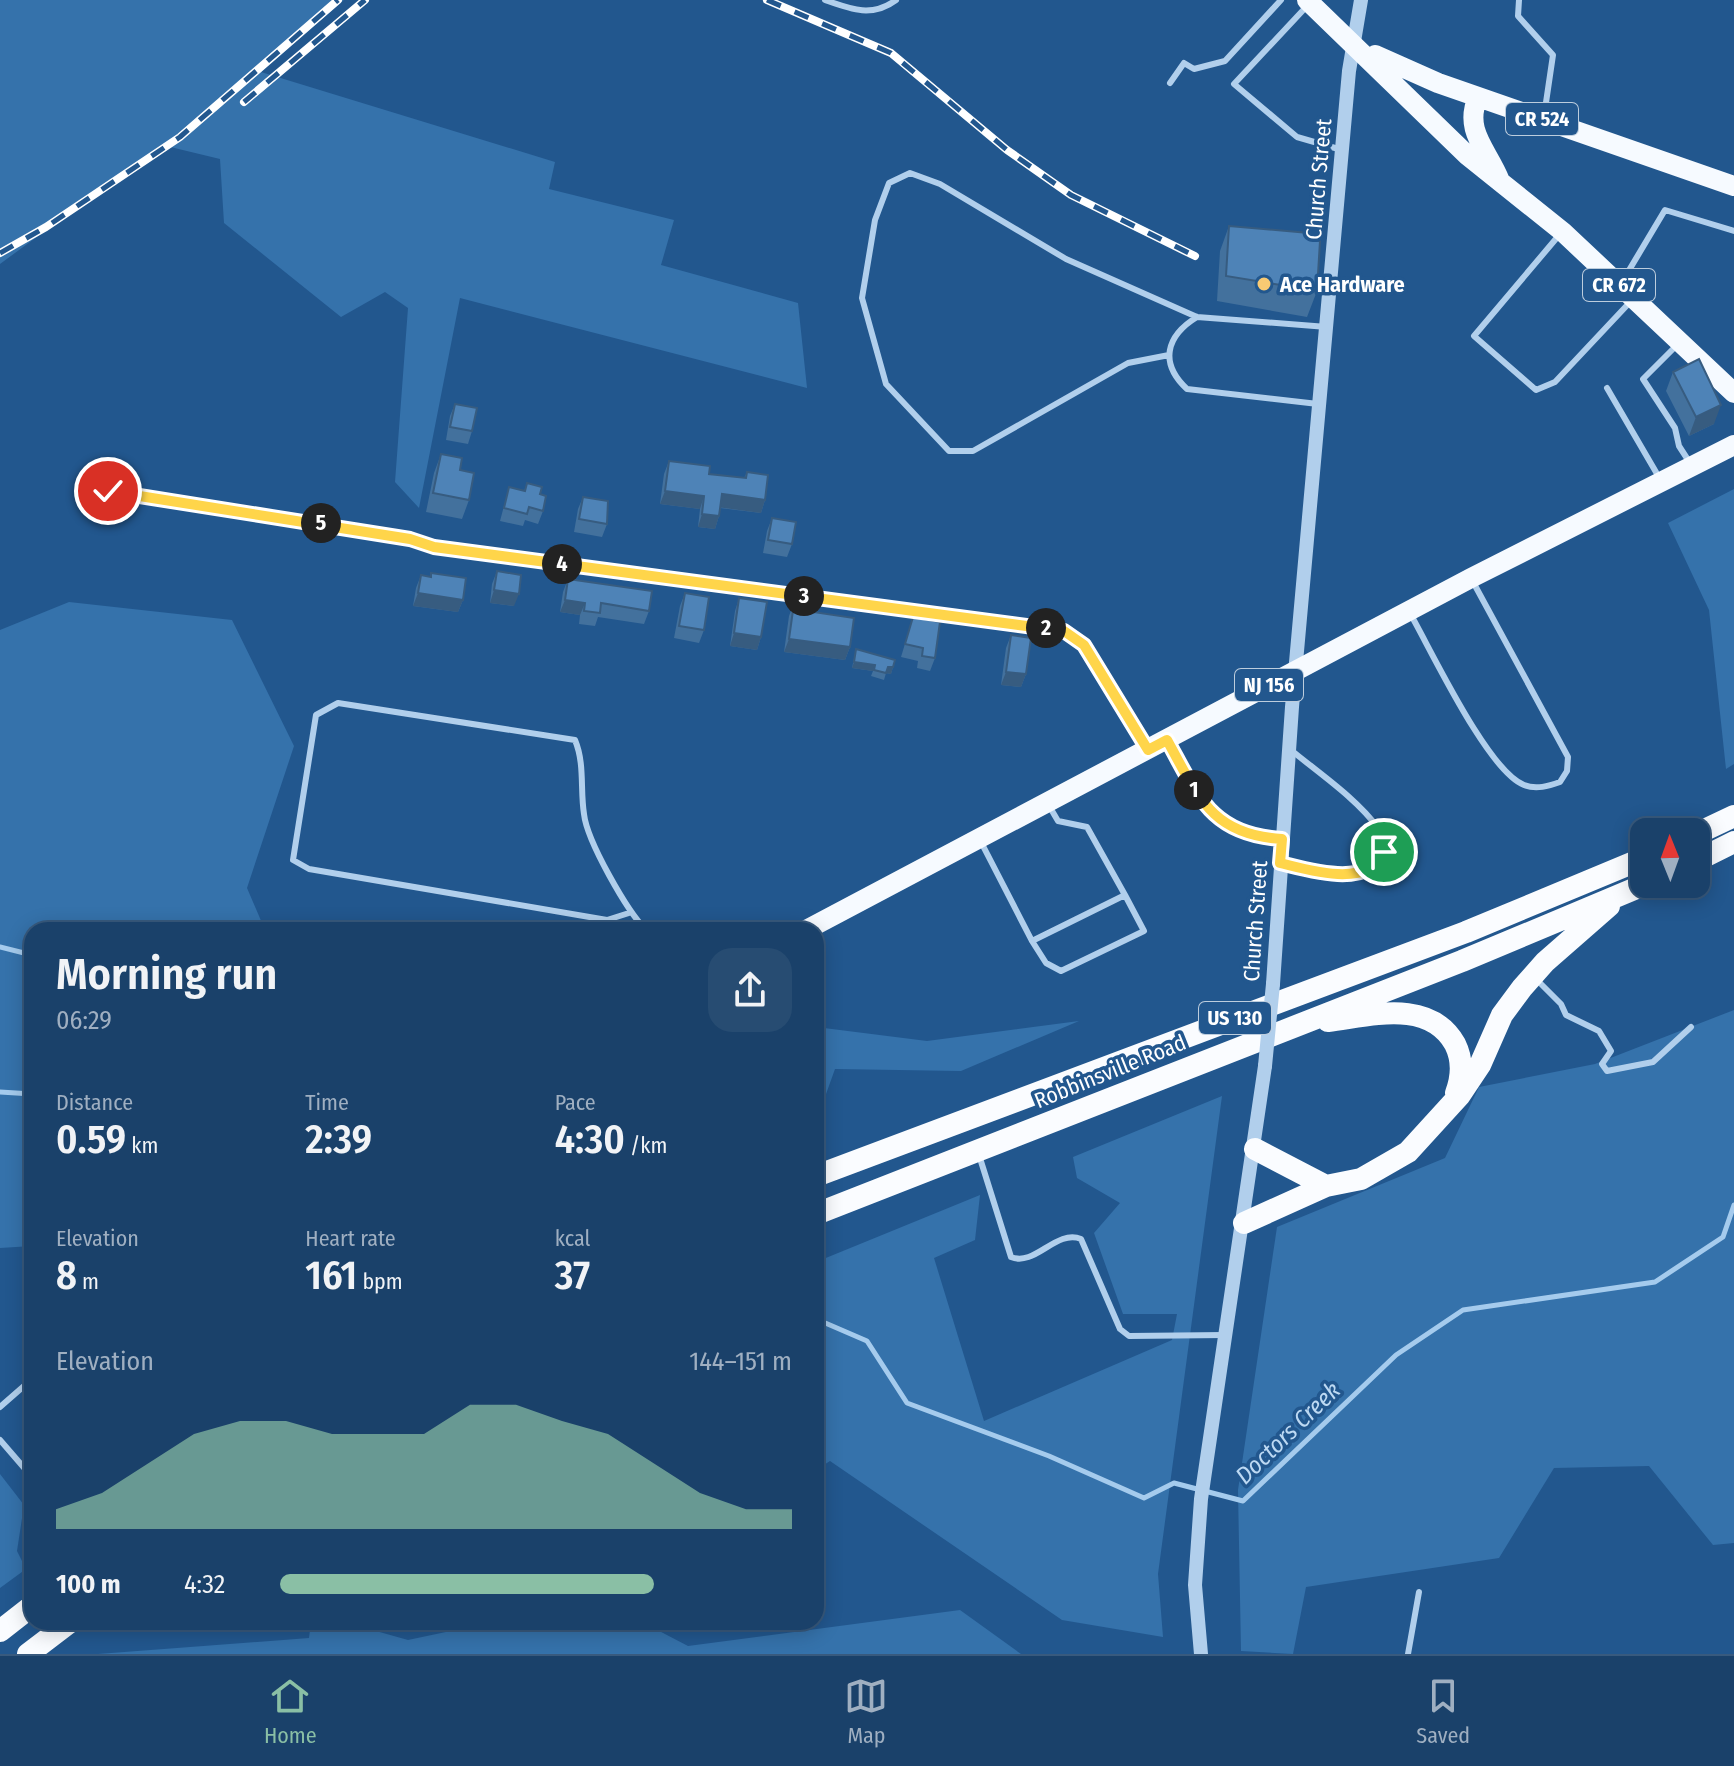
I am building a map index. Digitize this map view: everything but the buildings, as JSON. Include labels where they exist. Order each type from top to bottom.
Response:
[{"type":"highway","points":[[1710,827],[1734,816]]},
{"type":"highway","points":[[1710,854],[1734,842]]},
{"type":"highway","name":"Robbinsville Road","points":[[824,1173],[1466,932],[1630,864]]},
{"type":"highway","name":"Robbinsville Road","points":[[824,1211],[1630,891]]},
{"type":"highway","points":[[1244,1223],[1326,1186],[1361,1179],[1386,1168],[1418,1143],[1480,1065],[1502,1015],[1533,976],[1622,895]]},
{"type":"highway","points":[[1290,1027],[1406,1013],[1437,1025],[1456,1047],[1461,1061],[1457,1090],[1443,1115]]},
{"type":"highway","points":[[1255,1149],[1326,1186]]},
{"type":"highway","points":[[0,1631],[24,1612]]},
{"type":"highway","points":[[28,1654],[60,1630]]},
{"type":"main road","name":"CR 524","points":[[1309,2],[1354,44],[1407,70],[1734,186]]},
{"type":"main road","name":"CR 672","points":[[1354,44],[1468,156],[1563,232],[1734,393]]},
{"type":"main road","points":[[1478,97],[1471,124],[1475,137],[1489,153],[1500,181]]},
{"type":"main road","name":"NJ 156","points":[[821,922],[1471,578],[1734,445]]},
{"type":"street","name":"Church Street","points":[[1201,1654],[1195,1585],[1197,1543],[1207,1452],[1244,1223],[1265,1066],[1289,748],[1342,150],[1361,0]]},
{"type":"street","points":[[434,547],[1064,631],[1084,645],[1148,750]]},
{"type":"lane","points":[[825,0],[860,12],[874,11],[896,0]]},
{"type":"lane","points":[[1170,83],[1184,63],[1194,69],[1225,61],[1281,0]]},
{"type":"lane","points":[[1519,0],[1518,16],[1553,55],[1543,120]]},
{"type":"lane","points":[[1309,2],[1234,84],[1297,137],[1342,150]]},
{"type":"lane","points":[[1169,355],[1150,356],[1128,363],[973,451],[949,451],[886,384],[862,298],[875,220],[889,183],[910,173],[940,184],[1066,259],[1197,317],[1328,327]]},
{"type":"lane","points":[[1563,232],[1474,336],[1536,390],[1555,382],[1626,292],[1665,210],[1734,231]]},
{"type":"lane","points":[[1197,317],[1179,328],[1169,355],[1174,377],[1187,389],[1321,404]]},
{"type":"lane","points":[[1680,342],[1643,379],[1675,428],[1679,446],[1692,466]]},
{"type":"lane","points":[[1607,388],[1661,482]]},
{"type":"lane","points":[[108,491],[237,509],[410,539],[434,547]]},
{"type":"lane","points":[[1409,612],[1478,734],[1506,774],[1530,787],[1560,782],[1567,771],[1568,757],[1563,744],[1471,578]]},
{"type":"lane","points":[[629,913],[607,920],[309,869],[293,860],[316,715],[338,703],[575,740],[581,754],[584,817],[629,913],[638,922]]},
{"type":"lane","points":[[1167,740],[1202,803],[1229,828],[1247,836],[1282,839]]},
{"type":"lane","points":[[1280,863],[1353,873],[1380,862],[1384,852],[1379,829],[1289,748]]},
{"type":"lane","points":[[980,839],[1046,963],[1061,971],[1144,931],[1087,827],[1058,821],[1048,804]]},
{"type":"lane","points":[[1032,941],[1125,895]]},
{"type":"lane","points":[[1533,976],[1561,1004],[1566,1015],[1599,1031],[1611,1051],[1602,1064],[1607,1071],[1626,1070],[1653,1062],[1691,1027]]},
{"type":"lane","points":[[978,1152],[1011,1257],[1022,1259],[1066,1237],[1077,1236],[1120,1329],[1129,1336],[1225,1335]]},
{"type":"lane","points":[[0,1407],[24,1386]]},
{"type":"lane","points":[[0,1440],[24,1468]]},
{"type":"lane","points":[[1408,1654],[1419,1592]]},
{"type":"shaded area","points":[[0,0],[344,0],[261,72],[555,162],[549,189],[674,220],[661,265],[798,303],[807,388],[460,298],[419,508],[395,482],[408,308],[385,292],[341,317],[224,223],[220,159],[162,145],[0,264]]},
{"type":"shaded area","points":[[1734,489],[1734,764],[1726,769],[1709,610],[1668,523]]},
{"type":"shaded area","points":[[69,602],[232,620],[294,746],[247,888],[262,922],[24,922],[24,1246],[0,1248],[0,630]]},
{"type":"shaded area","points":[[1734,1010],[1734,1543],[1713,1545],[1649,1466],[1554,1468],[1499,1558],[1306,1587],[1293,1654],[1241,1651],[1238,1490],[1277,1227],[1445,1158],[1479,1087],[1595,1064]]},
{"type":"shaded area","points":[[1079,1021],[961,1071],[835,1069],[824,1100],[824,1028],[927,1041]]},
{"type":"shaded area","points":[[1222,1096],[1158,1574],[1163,1637],[1062,1620],[830,1461],[824,1465],[824,1259],[980,1195],[975,1240],[934,1258],[984,1421],[1172,1340],[1177,1314],[1123,1314],[1094,1233],[1120,1203],[1077,1178],[1073,1157]]},
{"type":"shaded area","points":[[0,1474],[24,1505],[17,1551],[24,1570],[0,1588]]},
{"type":"shaded area","points":[[960,1610],[1021,1654],[98,1654],[309,1638],[310,1630],[372,1630],[408,1640],[455,1630],[657,1630],[688,1646]]},
{"type":"waterway","points":[[0,947],[24,953]]},
{"type":"waterway","name":"Doctors Creek","points":[[0,1092],[24,1094]]},
{"type":"waterway","name":"Doctors Creek","points":[[824,1322],[867,1341],[907,1403],[1049,1456],[1144,1498],[1174,1483],[1243,1501],[1396,1355],[1463,1310],[1655,1282],[1723,1237],[1734,1205]]},
{"type":"railway","points":[[0,253],[46,227],[180,137],[338,0]]},
{"type":"railway","points":[[244,102],[365,0]]},
{"type":"railway","points":[[767,0],[891,53],[1007,150],[1071,195],[1195,256]]},
{"type":"place","name":"Ace Hardware","points":[[1264,284]]},
{"type":"route","points":[[108,491],[237,509],[410,539],[434,547],[1064,631],[1084,645],[1148,750],[1167,740],[1202,803],[1229,828],[1247,836],[1282,839],[1280,863],[1310,870],[1353,873],[1369,870],[1380,862],[1384,852]]}]
